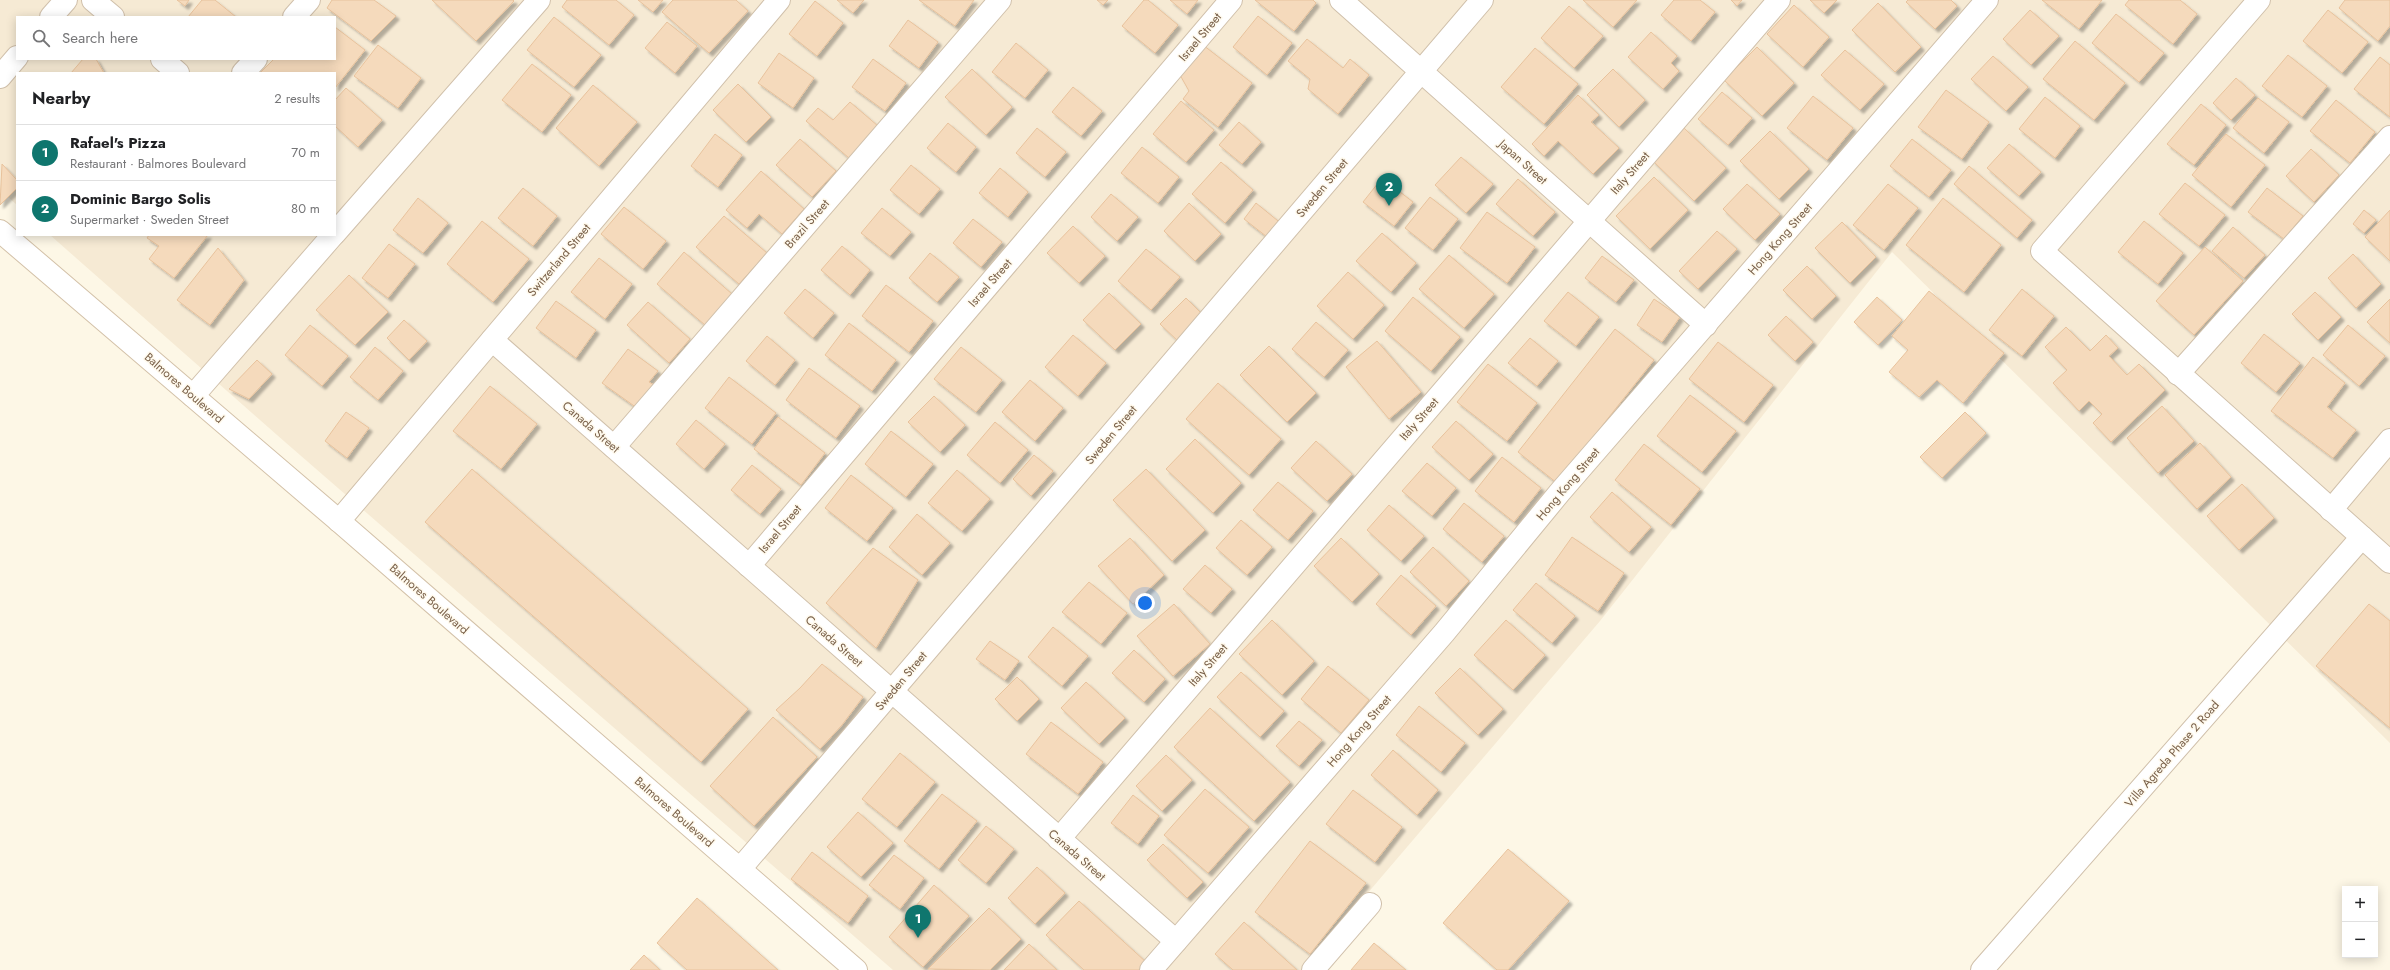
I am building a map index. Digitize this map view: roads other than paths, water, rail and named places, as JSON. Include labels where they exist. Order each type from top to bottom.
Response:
[{"type":"street","points":[[52,16],[66,0]]},
{"type":"street","points":[[93,0],[112,16]]},
{"type":"street","points":[[295,16],[309,0]]},
{"type":"street","points":[[338,224],[539,0]]},
{"type":"street","name":"Switzerland Street","points":[[339,520],[780,0]]},
{"type":"street","name":"Brazil Street","points":[[614,447],[1000,0]]},
{"type":"street","name":"Israel Street","points":[[749,566],[1231,0]]},
{"type":"street","name":"Japan Street","points":[[1341,0],[1706,325]]},
{"type":"street","name":"Sweden Street","points":[[740,869],[1482,0]]},
{"type":"street","name":"Italy Street","points":[[1059,839],[1779,0]]},
{"type":"street","name":"Hong Kong Street","points":[[1151,970],[1444,633],[1560,492],[1987,0]]},
{"type":"street","points":[[2259,0],[2042,251],[2390,562]]},
{"type":"street","points":[[0,77],[16,58]]},
{"type":"street","points":[[163,60],[177,72]]},
{"type":"street","points":[[244,72],[255,60]]},
{"type":"street","points":[[2178,374],[2390,137]]},
{"type":"street","name":"Balmores Boulevard","points":[[0,231],[339,520],[856,970]]},
{"type":"street","points":[[192,396],[328,236]]},
{"type":"street","name":"Canada Street","points":[[492,340],[1176,941]]},
{"type":"street","points":[[2331,510],[2390,440]]},
{"type":"street","name":"Villa Agreda Phase 2 Road","points":[[1982,970],[2362,537]]},
{"type":"street","points":[[1313,970],[1370,904]]},
{"type":"place","name":"Dominic Bargo Solis","points":[[1389,206]]},
{"type":"place","name":"Rafael's Pizza","points":[[918,938]]}]
